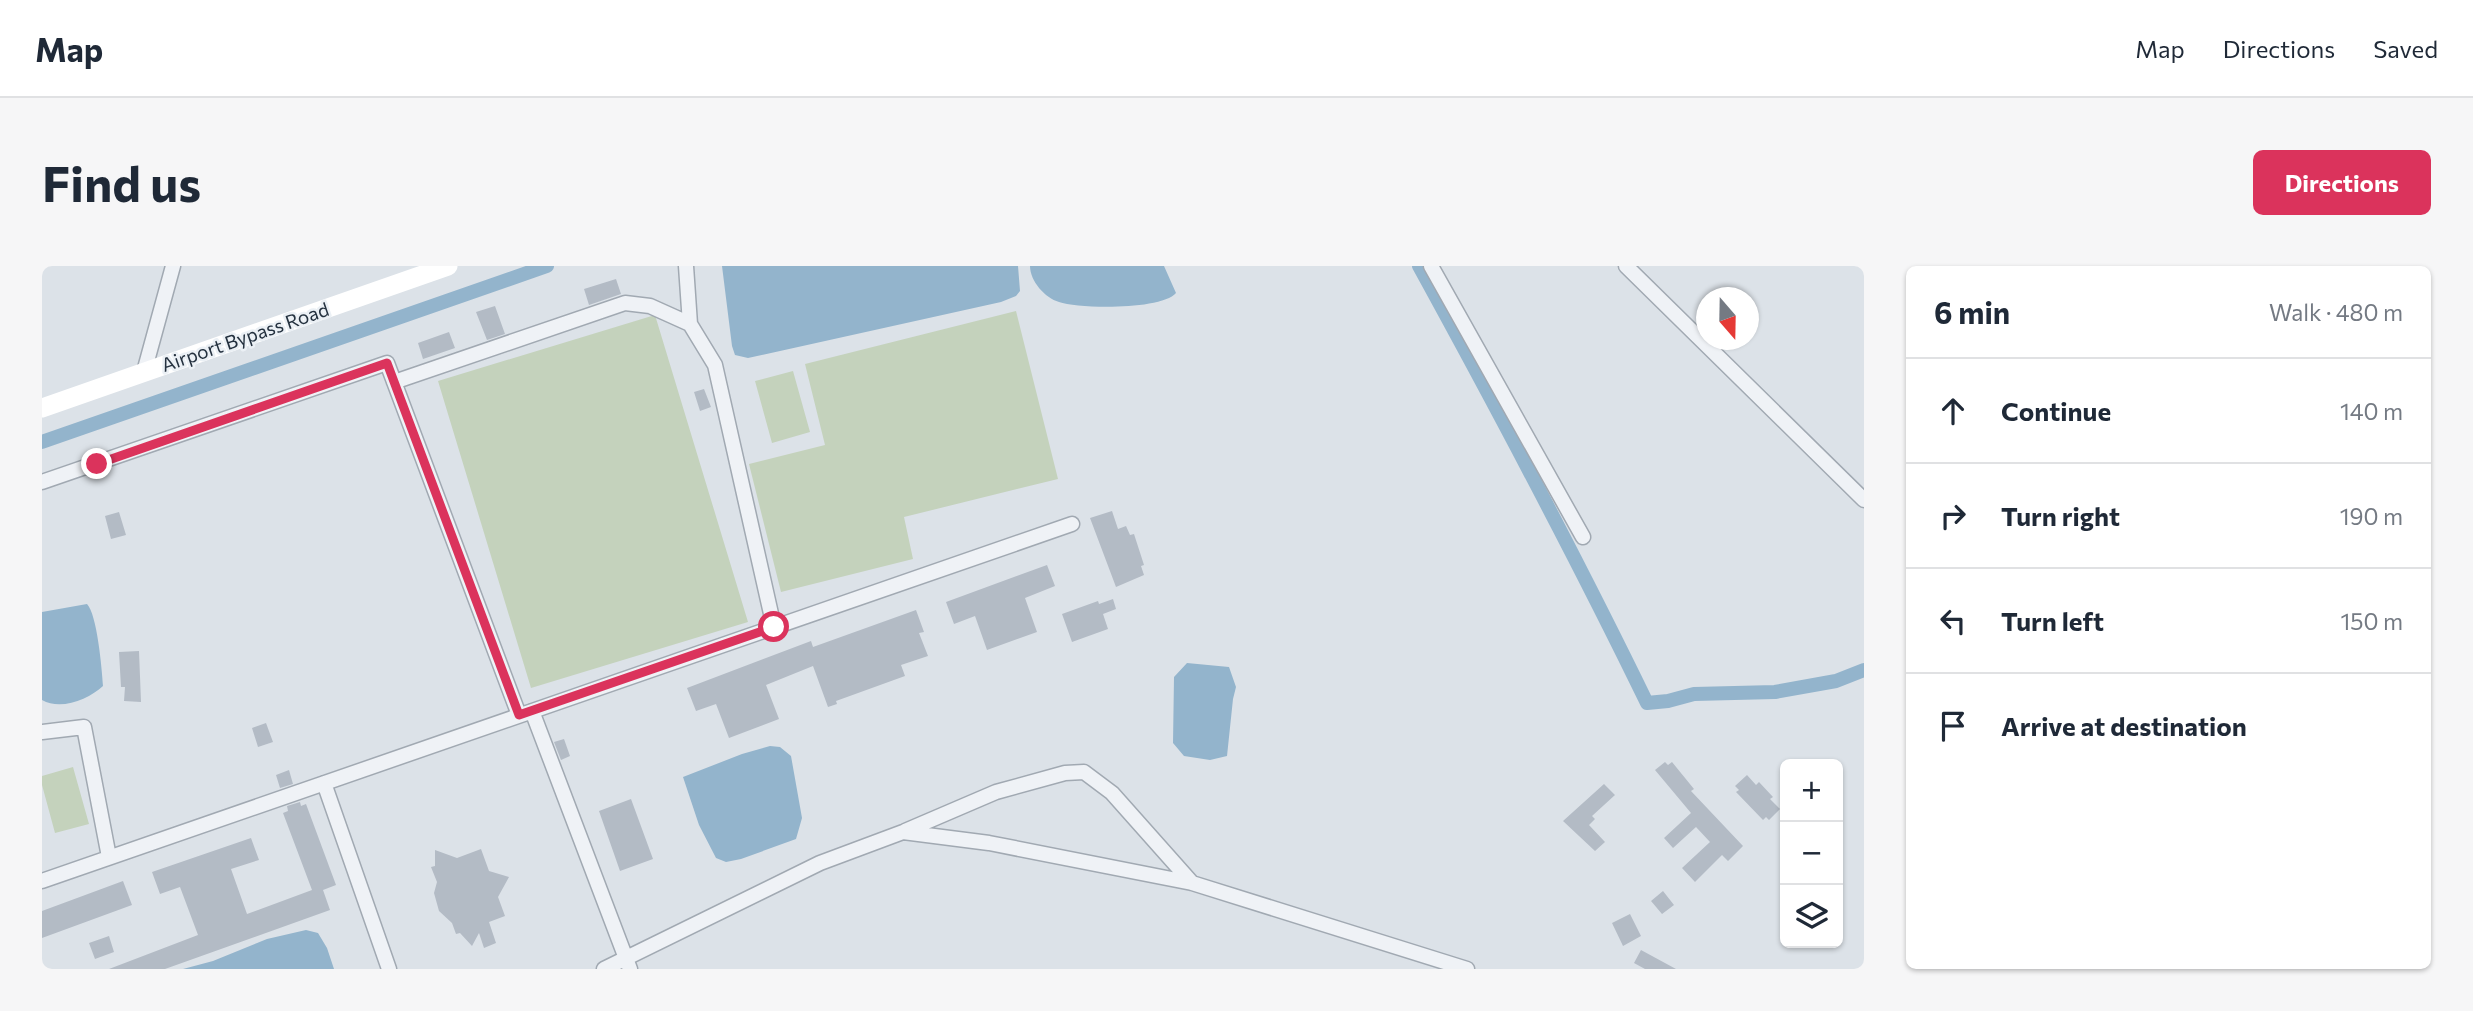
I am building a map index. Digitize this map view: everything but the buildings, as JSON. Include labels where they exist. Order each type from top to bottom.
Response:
[{"type":"street","points":[[144,372],[173,266]]},
{"type":"street","name":"Airport Bypass Road","points":[[42,408],[448,266]]},
{"type":"street","points":[[686,266],[690,324],[715,365],[774,627]]},
{"type":"street","points":[[1431,266],[1583,537]]},
{"type":"street","points":[[1626,266],[1864,500]]},
{"type":"street","points":[[394,382],[625,303],[650,306],[690,324]]},
{"type":"street","points":[[42,482],[387,363],[525,713],[628,964]]},
{"type":"street","points":[[42,881],[1072,524]]},
{"type":"street","points":[[42,732],[84,727],[109,857]]},
{"type":"street","points":[[604,969],[628,964],[820,863],[903,832],[996,792],[1065,772],[1084,772],[1112,793],[1192,883]]},
{"type":"street","points":[[324,783],[389,969]]},
{"type":"street","points":[[903,832],[989,843],[1192,883],[1467,969]]},
{"type":"green space","points":[[1016,311],[1058,479],[904,517],[913,559],[781,592],[749,464],[825,445],[805,364]]},
{"type":"green space","points":[[655,315],[748,622],[531,688],[438,381]]},
{"type":"green space","points":[[793,371],[810,432],[772,443],[755,381]]},
{"type":"green space","points":[[73,767],[89,824],[55,833],[42,776]]},
{"type":"water","points":[[722,266],[1018,266],[1020,291],[1016,296],[1001,302],[748,358],[735,355],[732,346]]},
{"type":"water","points":[[1030,266],[1164,266],[1176,293],[1155,303],[1120,307],[1069,304],[1054,300],[1044,293],[1035,283]]},
{"type":"water","points":[[87,604],[96,630],[103,686],[90,695],[66,704],[42,700],[42,612]]},
{"type":"water","points":[[1187,663],[1229,667],[1236,687],[1227,756],[1210,760],[1184,756],[1173,743],[1174,677]]},
{"type":"water","points":[[770,746],[780,747],[791,756],[802,818],[796,839],[741,859],[726,862],[716,858],[699,825],[683,777]]},
{"type":"water","points":[[306,930],[318,933],[327,948],[334,969],[183,969],[213,961],[267,939]]},
{"type":"waterway","points":[[42,442],[547,266]]},
{"type":"waterway","points":[[1419,266],[1536,483],[1647,703],[1694,694],[1775,692],[1836,681],[1864,670]]},
{"type":"route","points":[[97,464],[387,363],[519,715],[774,627]]}]
